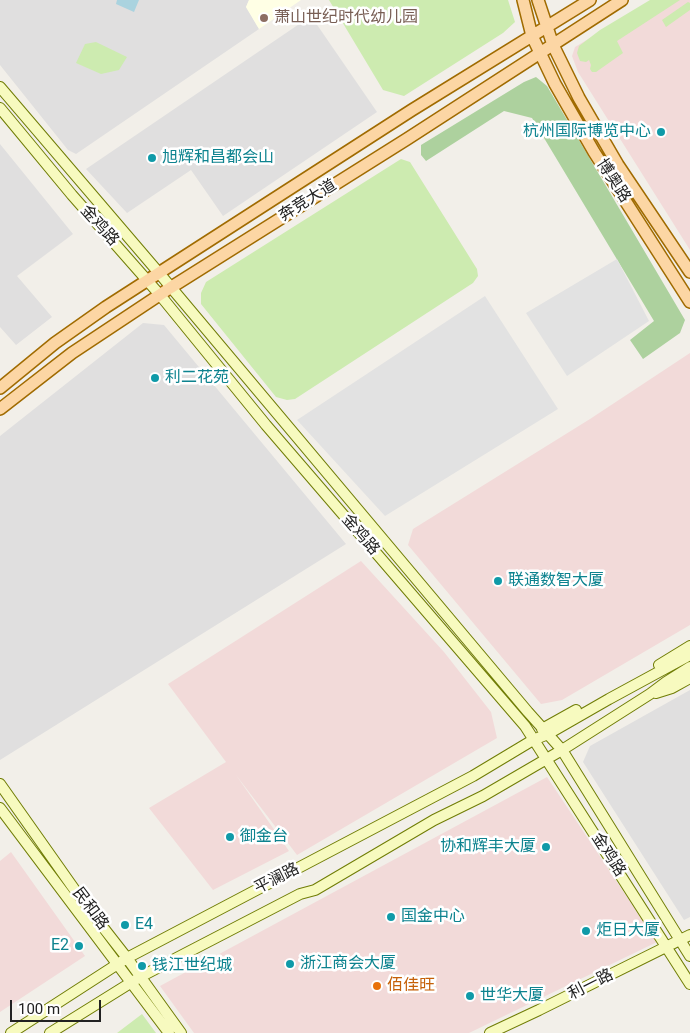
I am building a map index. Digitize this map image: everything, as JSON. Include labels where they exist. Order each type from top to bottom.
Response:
[{"type":"main road","name":"博奥路","points":[[523,0],[532,36],[555,84],[594,152],[690,302]]},
{"type":"main road","name":"博奥路","points":[[538,0],[553,45],[579,98],[614,156],[690,272]]},
{"type":"main road","name":"奔竞大道","points":[[0,388],[55,343],[147,280],[412,110],[590,0]]},
{"type":"main road","name":"奔竞大道","points":[[0,410],[72,353],[170,288],[541,54],[622,0]]},
{"type":"main road","name":"金鸡路","points":[[0,87],[562,750],[690,956]]},
{"type":"main road","name":"金鸡路","points":[[0,108],[72,195],[160,295],[266,426],[525,726],[690,984]]},
{"type":"main road","points":[[545,732],[690,646]]},
{"type":"main road","points":[[545,732],[690,655]]},
{"type":"main road","points":[[650,694],[690,667]]},
{"type":"main road","points":[[650,694],[672,688],[690,678]]},
{"type":"main road","name":"平澜路","points":[[50,1033],[136,980],[300,894],[315,890],[434,820],[483,796],[562,750],[650,694]]},
{"type":"main road","name":"平澜路","points":[[11,1033],[127,958],[473,776],[545,732]]},
{"type":"main road","name":"民和路","points":[[0,784],[84,903],[127,958],[136,980],[169,1033]]},
{"type":"main road","name":"民和路","points":[[0,808],[117,964],[136,980],[181,1033]]},
{"type":"main road","name":"利一路","points":[[490,1033],[690,935]]},
{"type":"shaded area","points":[[0,0],[249,0],[246,7],[259,29],[76,154],[68,150],[0,65]]},
{"type":"shaded area","name":"萧山世纪时代幼儿园","points":[[249,0],[301,0],[259,29],[246,7]]},
{"type":"shaded area","points":[[653,0],[690,0],[690,250],[578,72],[572,56],[575,47]]},
{"type":"shaded area","name":"旭辉和昌都会山","points":[[311,16],[377,112],[223,216],[191,170],[127,213],[86,169]]},
{"type":"shaded area","points":[[0,144],[73,234],[17,276],[52,317],[16,345],[0,327]]},
{"type":"shaded area","points":[[617,259],[649,321],[567,376],[526,313]]},
{"type":"shaded area","points":[[485,296],[558,409],[385,516],[297,420]]},
{"type":"shaded area","name":"利二花苑","points":[[143,323],[164,325],[346,544],[0,760],[0,436]]},
{"type":"shaded area","points":[[690,353],[690,625],[562,700],[541,704],[408,545],[413,529],[590,419]]},
{"type":"shaded area","points":[[361,561],[444,652],[491,712],[497,738],[297,855],[236,775],[289,851],[213,890],[149,808],[226,762],[168,684]]},
{"type":"shaded area","points":[[690,690],[690,917],[684,920],[583,762],[590,746]]},
{"type":"shaded area","points":[[547,777],[657,942],[469,1033],[194,1033],[160,986]]},
{"type":"shaded area","points":[[11,852],[85,956],[0,1012],[0,861]]},
{"type":"green space","points":[[329,0],[508,0],[515,22],[503,33],[404,96],[383,90]]},
{"type":"green space","points":[[650,0],[680,0],[617,41],[623,53],[596,72],[592,72],[590,69],[589,60],[586,62],[580,61],[577,53],[579,46],[600,30]]},
{"type":"green space","points":[[688,2],[690,3],[690,10],[666,27],[662,20]]},
{"type":"green space","points":[[96,42],[127,57],[119,70],[101,74],[76,63],[85,44]]},
{"type":"green space","points":[[536,77],[547,86],[685,320],[680,333],[643,359],[630,340],[654,321],[532,118],[504,111],[426,161],[421,155],[421,145],[524,82]]},
{"type":"green space","points":[[401,159],[410,162],[477,269],[478,276],[473,283],[295,399],[287,400],[276,397],[201,304],[201,293],[206,282]]},
{"type":"green space","points":[[142,1014],[156,1033],[117,1033]]},
{"type":"water","points":[[117,0],[139,0],[134,12],[116,4]]},
{"type":"place","name":"萧山世纪时代幼儿园","points":[[264,18]]},
{"type":"place","name":"杭州国际博览中心","points":[[661,132]]},
{"type":"place","name":"旭辉和昌都会山","points":[[152,158]]},
{"type":"place","name":"利二花苑","points":[[155,378]]},
{"type":"place","name":"联通数智大厦","points":[[498,581]]},
{"type":"place","name":"御金台","points":[[230,837]]},
{"type":"place","name":"协和辉丰大厦","points":[[546,847]]},
{"type":"place","name":"国金中心","points":[[391,917]]},
{"type":"place","name":"E4","points":[[125,925]]},
{"type":"place","name":"炬日大厦","points":[[586,931]]},
{"type":"place","name":"E2","points":[[79,946]]},
{"type":"place","name":"浙江商会大厦","points":[[290,964]]},
{"type":"place","name":"钱江世纪城","points":[[142,966]]},
{"type":"place","name":"佰佳旺","points":[[377,986]]},
{"type":"place","name":"世华大厦","points":[[470,996]]}]
